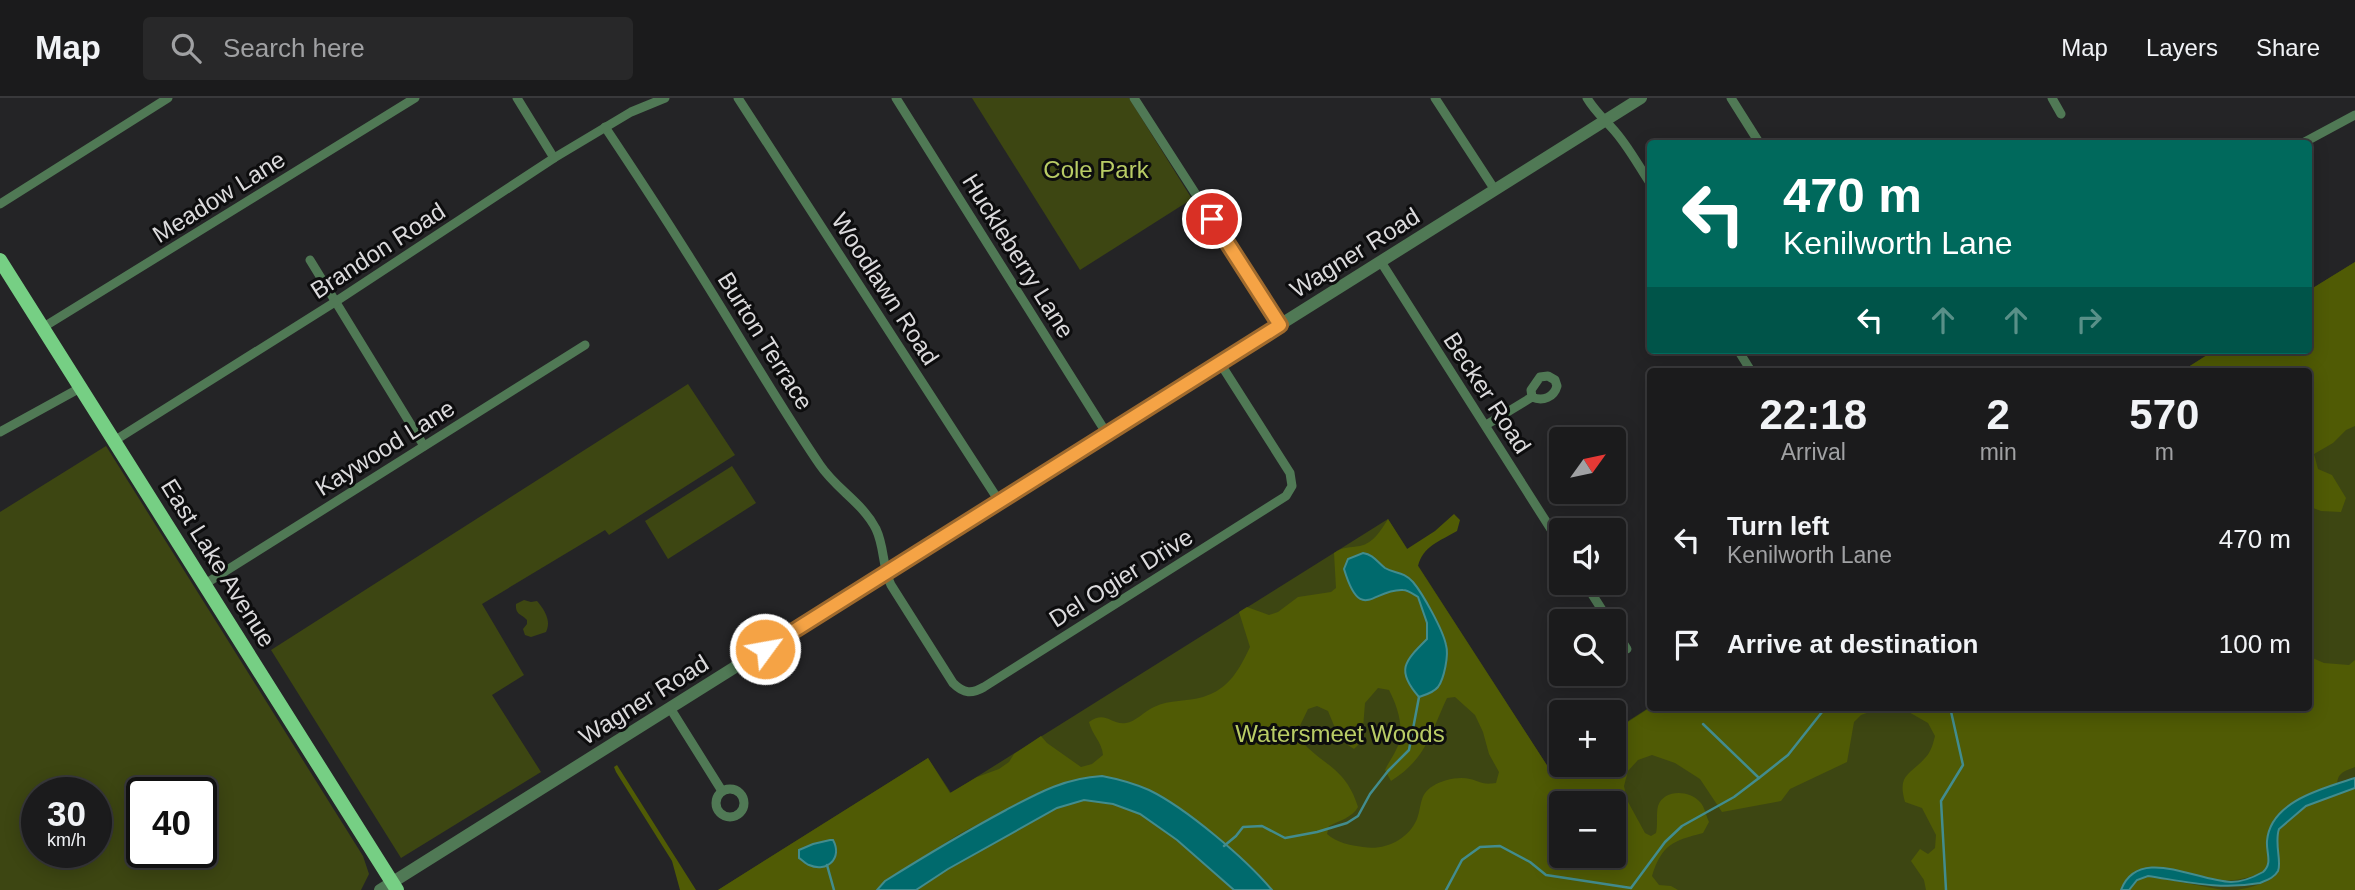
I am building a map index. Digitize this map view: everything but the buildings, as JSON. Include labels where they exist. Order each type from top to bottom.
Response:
[{"type":"main road","name":"East Lake Avenue","points":[[0,260],[205,584],[390,887]]},
{"type":"street","points":[[0,204],[168,98]]},
{"type":"street","name":"Meadow Lane","points":[[42,328],[415,98]]},
{"type":"street","points":[[517,98],[554,158]]},
{"type":"street","name":"Brandon Road","points":[[114,441],[335,302],[554,158],[631,112],[665,98]]},
{"type":"street","name":"Woodlawn Road","points":[[738,98],[999,501]]},
{"type":"street","name":"Huckleberry Lane","points":[[897,98],[1107,434]]},
{"type":"street","points":[[1134,98],[1280,325]]},
{"type":"street","points":[[1435,98],[1494,190]]},
{"type":"street","points":[[1587,98],[1628,148],[1647,178]]},
{"type":"street","name":"Wagner Road","points":[[390,887],[1641,98]]},
{"type":"street","points":[[1731,98],[1757,140]]},
{"type":"street","points":[[2052,98],[2061,114]]},
{"type":"street","points":[[2308,140],[2355,115]]},
{"type":"street","name":"Burton Terrace","points":[[605,127],[821,467],[860,504],[876,529],[885,554],[885,573]]},
{"type":"street","points":[[310,260],[424,446]]},
{"type":"street","name":"Becker Road","points":[[1381,262],[1549,526]]},
{"type":"street","name":"Kaywood Lane","points":[[205,584],[585,345]]},
{"type":"street","name":"Del Ogier Drive","points":[[885,573],[959,689],[977,692],[1281,501],[1292,485],[1290,473],[1220,362]]},
{"type":"street","points":[[1,428],[80,388]]},
{"type":"street","points":[[1486,425],[1532,397]]},
{"type":"street","points":[[670,708],[722,791]]},
{"type":"green space","name":"Cole Park","points":[[972,98],[1129,98],[1192,199],[1080,270]]},
{"type":"green space","name":"Watersmeet Woods","points":[[2355,262],[2355,890],[718,890],[928,758],[951,793],[1388,519],[1549,768],[1549,777],[1626,777],[1626,722],[1647,709],[2312,711],[2312,368],[2187,368],[2209,354],[2312,354],[2312,289]]},
{"type":"green space","points":[[2355,262],[2355,426],[2314,454],[2318,469],[2332,475],[2346,498],[2341,512],[2312,508],[2312,368],[2187,368],[2209,354],[2312,354],[2312,289]]},
{"type":"green space","points":[[688,384],[735,455],[609,535],[605,530],[482,604],[524,675],[492,695],[541,772],[401,858],[271,650]]},
{"type":"green space","points":[[106,446],[363,856],[369,874],[361,890],[0,890],[0,512]]},
{"type":"green space","points":[[732,466],[756,503],[668,559],[645,521]]},
{"type":"green space","name":"Watersmeet Woods","points":[[1454,514],[1460,520],[1457,531],[1428,549],[1418,566],[1549,768],[1549,777],[1626,777],[1626,723],[1647,710],[1872,711],[1861,715],[1854,722],[1847,762],[1790,789],[1781,801],[1722,812],[1700,779],[1675,763],[1652,755],[1638,760],[1628,771],[1625,791],[1549,791],[1549,868],[1626,868],[1626,795],[1645,833],[1651,836],[1656,833],[1661,800],[1677,793],[1695,798],[1703,806],[1709,822],[1703,833],[1676,842],[1665,850],[1652,876],[1659,885],[1678,890],[1272,890],[1224,844],[1181,811],[1151,792],[1128,782],[1025,800],[961,833],[885,881],[877,890],[718,890],[928,758],[950,793],[977,777],[999,769],[1009,762],[1014,754],[1041,736],[1081,767],[1092,764],[1103,755],[1089,722],[1100,717],[1121,723],[1129,722],[1160,704],[1203,697],[1220,689],[1237,671],[1250,647],[1239,612],[1247,607],[1269,615],[1278,612],[1298,597],[1331,592],[1336,588],[1334,553],[1369,542],[1377,536],[1388,519],[1407,549],[1435,531]],"holes":[[[1378,688],[1389,690],[1401,728],[1399,743],[1385,770],[1391,781],[1420,754],[1447,698],[1455,697],[1475,715],[1489,754],[1499,772],[1496,783],[1461,778],[1446,780],[1433,786],[1423,797],[1417,819],[1408,833],[1387,845],[1371,848],[1335,840],[1327,834],[1329,826],[1356,810],[1358,807],[1353,793],[1338,773],[1296,734],[1308,709],[1317,706],[1328,711],[1340,740],[1354,749],[1362,741],[1365,703]]]},
{"type":"green space","points":[[524,600],[537,601],[542,608],[548,619],[546,632],[531,637],[525,635],[523,629],[527,620],[516,608],[516,604]]},
{"type":"green space","points":[[2312,658],[2324,663],[2349,665],[2355,660],[2355,767],[2340,774],[2337,784],[2282,811],[2269,864],[2263,872],[2235,880],[2198,877],[2157,867],[2122,886],[2121,890],[1926,890],[1924,880],[1911,861],[1920,849],[1928,854],[1935,848],[1936,835],[1922,808],[1905,802],[1903,786],[1906,776],[1920,764],[1933,745],[1935,736],[1928,723],[1907,711],[2312,711]]},
{"type":"green space","points":[[617,765],[696,890],[680,890],[672,861],[616,772],[614,767]]},
{"type":"green space","points":[[2355,788],[2355,890],[2237,890],[2265,882],[2277,873],[2277,835],[2285,821],[2293,814],[2312,803]]},
{"type":"green space","points":[[1084,800],[1106,803],[1141,815],[1178,840],[1234,890],[916,890],[1057,808]]},
{"type":"green space","points":[[2148,876],[2223,890],[2129,890],[2137,880]]},
{"type":"water","points":[[1363,553],[1385,568],[1409,578],[1437,622],[1447,649],[1446,661],[1440,683],[1429,694],[1419,697],[1405,673],[1408,660],[1427,639],[1427,623],[1418,597],[1403,590],[1369,600],[1356,596],[1344,569],[1348,559]]},
{"type":"water","points":[[1102,776],[1149,790],[1164,798],[1231,849],[1272,890],[1234,890],[1177,840],[1140,814],[1113,804],[1084,800],[1057,808],[916,890],[877,890],[885,881],[915,862],[1029,798],[1064,783]]},
{"type":"water","points":[[2355,778],[2355,788],[2306,806],[2279,829],[2279,867],[2268,880],[2245,885],[2218,885],[2148,876],[2137,880],[2129,890],[2121,890],[2129,877],[2140,870],[2154,867],[2231,882],[2256,876],[2268,865],[2267,841],[2270,827],[2288,806],[2314,792]]},
{"type":"water","points":[[833,840],[836,853],[832,862],[827,865],[808,865],[799,858],[799,850]]},
{"type":"waterway","points":[[1224,846],[1243,827],[1262,826],[1285,838],[1347,823],[1358,816],[1370,794],[1409,750],[1419,697]]},
{"type":"waterway","points":[[1759,778],[1788,755],[1823,711]]},
{"type":"waterway","points":[[1946,890],[1941,801],[1963,765],[1951,711]]},
{"type":"waterway","points":[[1446,890],[1462,860],[1480,847],[1500,846],[1530,862],[1546,875],[1631,888],[1665,842],[1682,826],[1734,797],[1759,778],[1703,724]]},
{"type":"waterway","points":[[827,865],[834,890]]},
{"type":"route","points":[[765,649],[1280,325],[1212,219]]}]
